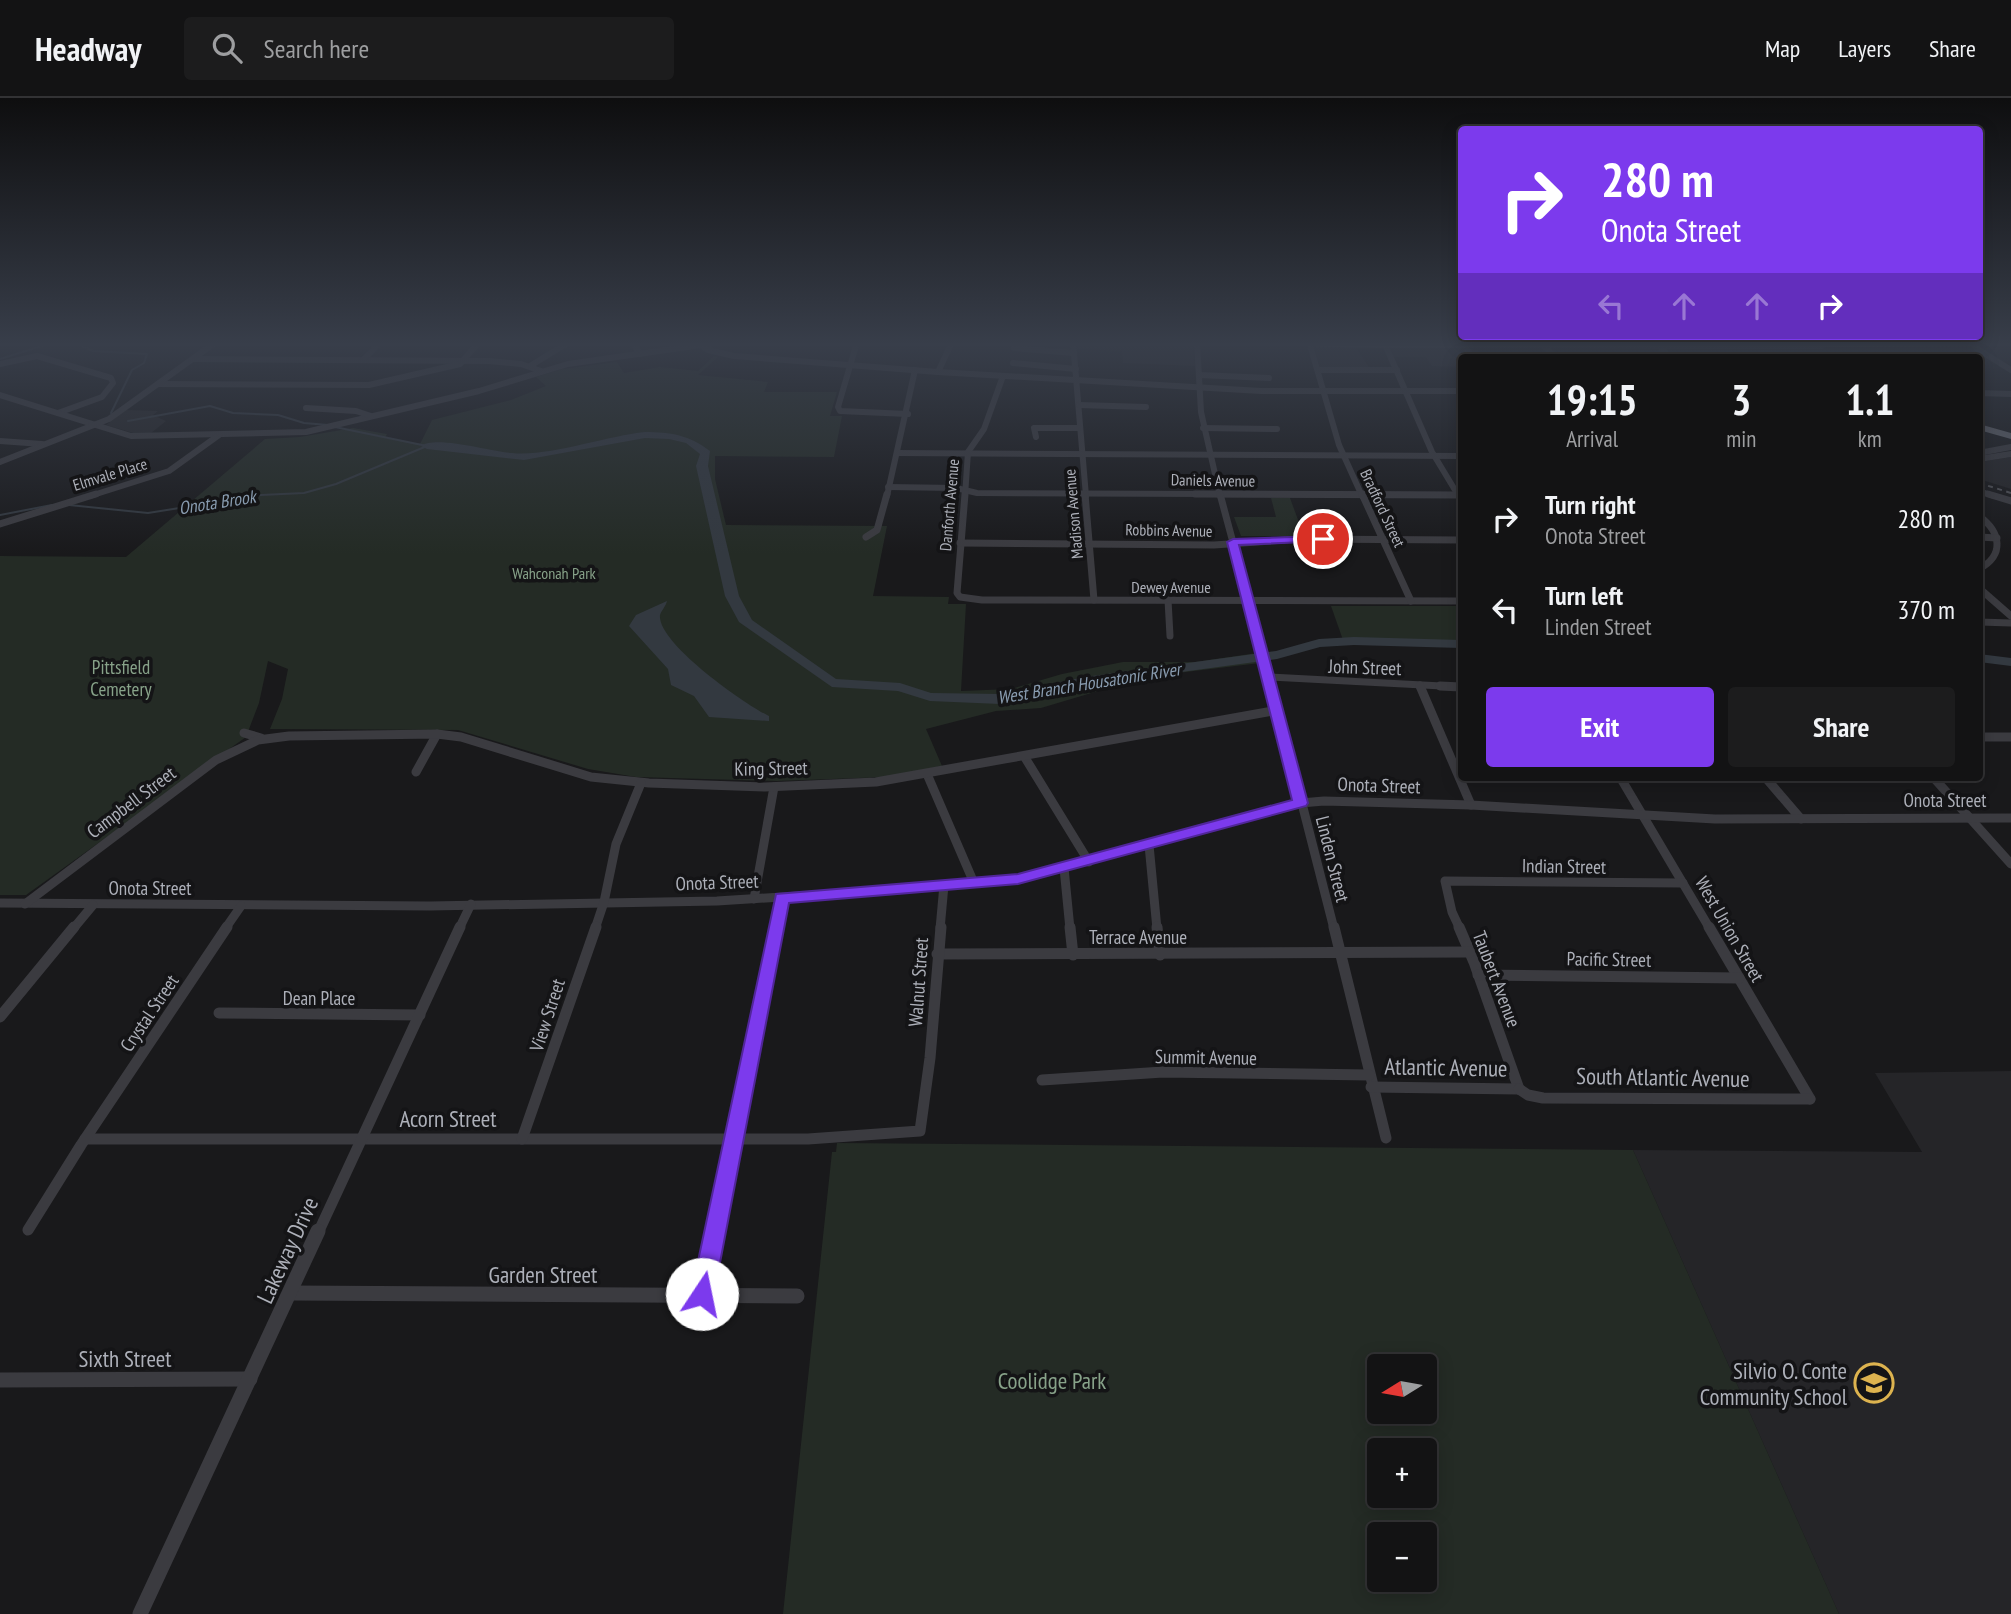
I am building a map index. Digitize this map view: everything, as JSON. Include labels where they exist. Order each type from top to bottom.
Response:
[{"type":"highway","points":[[1983,425],[2011,434]]},
{"type":"street","points":[[58,413],[131,436],[296,434],[385,413]]},
{"type":"street","points":[[0,462],[94,426],[118,413]]},
{"type":"street","points":[[361,413],[371,416]]},
{"type":"street","points":[[843,413],[908,414],[902,445],[897,453],[877,530],[866,537]]},
{"type":"street","name":"Danforth Avenue","points":[[965,599],[957,593],[968,453],[991,413]]},
{"type":"street","name":"Madison Avenue","points":[[1079,413],[1094,600]]},
{"type":"street","name":"Linden Street","points":[[1201,413],[1209,455],[1278,710],[1386,1138]]},
{"type":"street","name":"Bradford Street","points":[[1329,413],[1343,455],[1411,601]]},
{"type":"street","points":[[1416,413],[1435,455],[1458,492]]},
{"type":"street","points":[[1036,437],[1034,428],[1080,428]]},
{"type":"street","points":[[1203,428],[1277,429]]},
{"type":"street","name":"Elmvale Place","points":[[0,524],[169,471],[219,435]]},
{"type":"street","points":[[0,441],[43,444]]},
{"type":"street","points":[[1983,452],[2011,447]]},
{"type":"street","points":[[897,453],[1458,456]]},
{"type":"street","points":[[1983,458],[2011,454]]},
{"type":"street","name":"Daniels Avenue","points":[[888,487],[956,488],[965,492],[1458,495]]},
{"type":"street","points":[[1983,492],[2011,501]]},
{"type":"street","points":[[1983,499],[2011,507]]},
{"type":"street","points":[[1983,518],[2000,546],[1996,557],[1983,566]]},
{"type":"street","points":[[1983,537],[1997,538]]},
{"type":"street","name":"Robbins Avenue","points":[[960,543],[1214,545],[1233,542],[1458,540]]},
{"type":"street","points":[[1983,592],[2011,616]]},
{"type":"street","name":"Dewey Avenue","points":[[965,599],[1458,601]]},
{"type":"street","points":[[1168,600],[1170,636]]},
{"type":"street","points":[[1983,622],[2011,623]]},
{"type":"street","name":"John Street","points":[[1268,677],[1458,687]]},
{"type":"street","points":[[1420,685],[1458,774]]},
{"type":"street","name":"King Street","points":[[265,739],[348,734],[437,734],[461,737],[591,777],[641,782],[774,787],[876,782],[1278,710]]},
{"type":"street","points":[[244,733],[265,739]]},
{"type":"street","points":[[416,772],[437,734]]},
{"type":"street","points":[[1983,737],[2011,737]]},
{"type":"street","name":"Campbell Street","points":[[25,904],[216,760],[244,744],[265,739]]},
{"type":"street","points":[[1024,756],[1089,862]]},
{"type":"street","points":[[926,774],[974,883]]},
{"type":"street","points":[[1461,781],[1471,805]]},
{"type":"street","name":"West Union Street","points":[[1622,781],[1810,1099]]},
{"type":"street","points":[[1768,781],[1801,819]]},
{"type":"street","points":[[1937,781],[2011,864]]},
{"type":"street","name":"View Street","points":[[522,1139],[559,1039],[604,902],[616,844],[641,782]]},
{"type":"street","points":[[754,899],[774,787]]},
{"type":"street","name":"Onota Street","points":[[0,903],[241,906],[782,898],[1018,879],[1301,803],[1324,801],[1471,805],[1715,819],[2011,818]]},
{"type":"street","points":[[1149,845],[1160,955]]},
{"type":"street","points":[[1064,868],[1073,955]]},
{"type":"street","name":"Indian Street","points":[[1444,881],[1683,883]]},
{"type":"street","name":"Taubert Avenue","points":[[1444,881],[1452,912],[1470,952],[1519,1089]]},
{"type":"street","name":"Walnut Street","points":[[811,1139],[920,1131],[944,885]]},
{"type":"street","points":[[702,1294],[782,898]]},
{"type":"street","name":"Lakeway Drive","points":[[140,1614],[471,904]]},
{"type":"street","points":[[0,1017],[93,905]]},
{"type":"street","name":"Crystal Street","points":[[28,1230],[85,1139],[241,906]]},
{"type":"street","name":"Terrace Avenue","points":[[937,954],[1339,955],[1470,952]]},
{"type":"street","name":"Pacific Street","points":[[1478,975],[1739,978]]},
{"type":"street","name":"Dean Place","points":[[219,1013],[420,1015]]},
{"type":"street","name":"Summit Avenue","points":[[1042,1080],[1079,1074],[1135,1073],[1370,1081]]},
{"type":"street","name":"Atlantic Avenue","points":[[1370,1081],[1519,1089]]},
{"type":"street","name":"South Atlantic Avenue","points":[[1519,1089],[1528,1096],[1543,1098],[1810,1099]]},
{"type":"street","name":"Acorn Street","points":[[85,1139],[811,1139]]},
{"type":"street","name":"Garden Street","points":[[290,1293],[797,1296]]},
{"type":"street","name":"Sixth Street","points":[[0,1380],[250,1380]]},
{"type":"shaded area","points":[[122,413],[156,413],[153,415],[166,421],[151,433],[133,433],[106,425]]},
{"type":"shaded area","points":[[2011,457],[2011,489],[1983,480],[1983,461]]},
{"type":"shaded area","points":[[667,601],[660,615],[663,627],[673,641],[724,687],[769,716],[769,721],[709,717],[694,696],[671,685],[668,669],[629,626],[636,615]]},
{"type":"shaded area","name":"Silvio O. Conte Community School","points":[[2011,1071],[2011,1614],[1839,1614],[1633,1150],[1922,1152],[1875,1073]]},
{"type":"green space","name":"Wahconah Park","points":[[461,413],[831,413],[830,416],[842,416],[834,457],[715,456],[715,479],[726,525],[887,526],[873,596],[949,597],[948,604],[966,604],[961,691],[1011,689],[1062,674],[1123,662],[1195,662],[1257,653],[1260,663],[1161,675],[1041,708],[996,711],[926,729],[942,766],[887,777],[777,781],[636,777],[588,769],[458,730],[270,729],[282,699],[288,669],[268,661],[259,703],[246,737],[26,895],[0,895],[0,556],[126,557],[265,439],[300,437],[353,428],[387,434],[385,438],[420,444],[432,420]]},
{"type":"green space","points":[[1271,498],[1290,498],[1304,536],[1241,536],[1234,517],[1276,517]]},
{"type":"green space","points":[[1331,606],[1458,606],[1458,641],[1343,640]]},
{"type":"green space","name":"Coolidge Park","points":[[837,1143],[1633,1150],[1839,1614],[783,1614],[832,1152],[836,1152]]},
{"type":"waterway","name":"West Branch Housatonic River","points":[[128,421],[173,413]]},
{"type":"waterway","name":"West Branch Housatonic River","points":[[232,413],[278,415],[304,423],[328,425]]},
{"type":"waterway","name":"Onota Brook","points":[[69,505],[148,513],[261,495],[304,493],[336,484],[427,446],[335,427]]},
{"type":"waterway","name":"West Branch Housatonic River","points":[[427,446],[518,457],[645,435],[669,435],[690,441],[706,453],[702,466],[732,596],[746,622],[832,683],[900,687],[930,697],[1000,699],[1085,681],[1277,655],[1319,643],[1354,641],[1458,644]]},
{"type":"waterway","name":"Onota Brook","points":[[0,515],[52,505]]},
{"type":"waterway","name":"West Branch Housatonic River","points":[[1983,658],[2011,662]]},
{"type":"railway","points":[[1983,484],[2011,493]]},
{"type":"place","name":"Silvio O. Conte Community School","points":[[1874,1383]]},
{"type":"route","points":[[702,1294],[756,1015],[782,898],[1018,879],[1301,803],[1292,760],[1233,542],[1323,539]]},
{"type":"park label","name":"Pittsfield Cemetery","points":[[121,678]]}]
